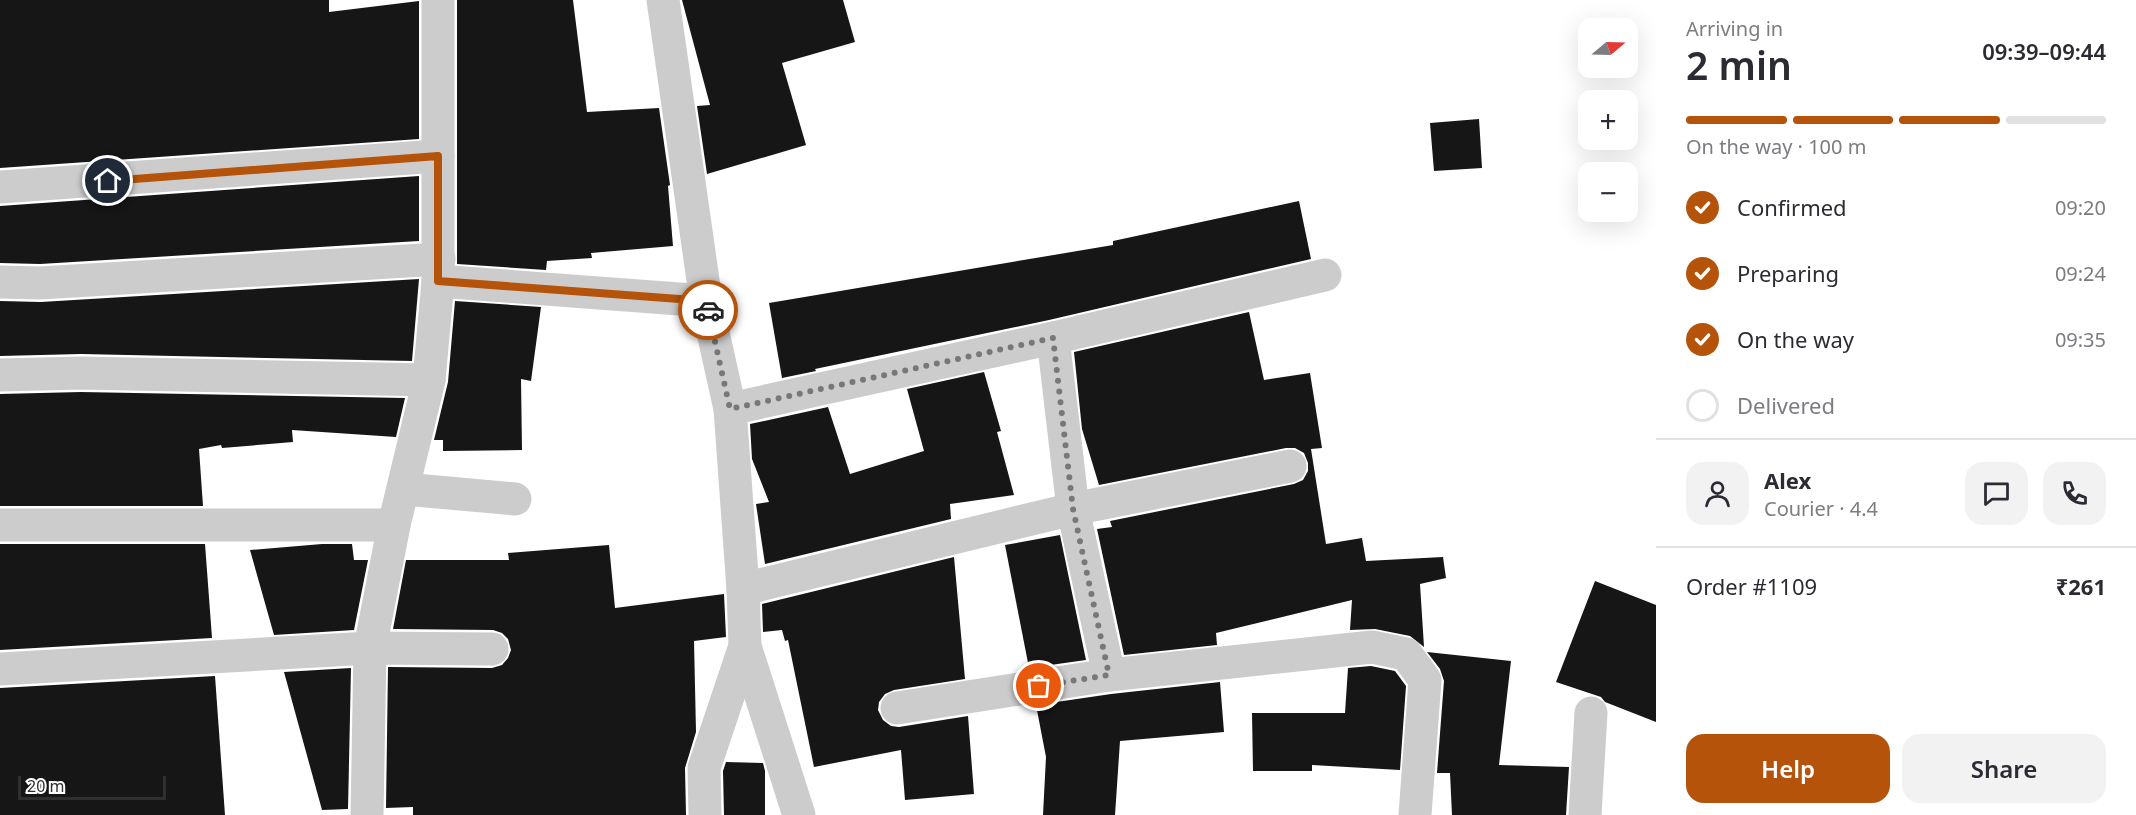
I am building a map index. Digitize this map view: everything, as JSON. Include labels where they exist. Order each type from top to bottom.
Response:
[{"type":"street","points":[[367,815],[370,648],[394,525],[429,380],[439,270],[438,0]]},
{"type":"street","points":[[663,0],[706,301],[730,409],[746,646],[799,815]]},
{"type":"street","points":[[0,187],[438,156]]},
{"type":"street","points":[[0,282],[40,283],[439,270],[706,301]]},
{"type":"street","points":[[730,409],[1325,275]]},
{"type":"street","points":[[1053,338],[1073,509],[1109,675]]},
{"type":"street","points":[[0,375],[81,373],[429,380]]},
{"type":"street","points":[[743,589],[1073,509],[1290,466]]},
{"type":"street","points":[[404,489],[515,499]]},
{"type":"street","points":[[0,525],[394,525]]},
{"type":"street","points":[[705,815],[704,768],[746,646]]},
{"type":"street","points":[[897,708],[1109,675],[1372,647],[1406,654],[1425,680],[1415,815]]},
{"type":"street","points":[[0,669],[370,648],[492,649]]},
{"type":"street","points":[[1585,815],[1592,713]]},
{"type":"building","points":[[0,0],[329,0],[329,12],[419,1],[419,139],[0,168]]},
{"type":"building","points":[[457,0],[573,0],[587,112],[659,108],[670,185],[668,186],[673,246],[591,253],[592,258],[547,261],[546,270],[457,264]]},
{"type":"building","points":[[682,0],[843,0],[855,42],[782,63],[806,145],[707,174],[697,106],[710,105]]},
{"type":"building","points":[[1479,119],[1482,168],[1434,171],[1430,123]]},
{"type":"building","points":[[419,176],[419,241],[40,264],[0,263],[0,206]]},
{"type":"building","points":[[1299,201],[1311,259],[1049,320],[782,378],[769,303],[1113,245],[1113,241]]},
{"type":"building","points":[[419,279],[412,361],[81,354],[0,356],[0,301],[41,302]]},
{"type":"building","points":[[455,301],[541,307],[531,381],[521,379],[522,450],[443,451],[443,440],[434,440],[448,382]]},
{"type":"building","points":[[1249,312],[1264,380],[1310,373],[1322,448],[1311,449],[1326,544],[1362,538],[1366,561],[1443,557],[1446,578],[1420,584],[1424,647],[1410,636],[1375,629],[1350,630],[1352,600],[1216,633],[1217,645],[1124,655],[1097,529],[1112,527],[1110,521],[1294,484],[1303,480],[1308,471],[1308,463],[1304,453],[1295,448],[1286,448],[1099,485],[1082,429],[1074,352]]},
{"type":"building","points":[[984,372],[1001,431],[997,432],[1014,495],[950,504],[951,519],[765,564],[756,504],[769,502],[752,459],[750,424],[828,407],[850,474],[924,451],[907,389]]},
{"type":"building","points":[[81,392],[405,398],[396,437],[292,430],[293,442],[222,448],[221,445],[199,449],[203,506],[0,506],[0,394]]},
{"type":"building","points":[[1060,535],[1086,660],[1029,668],[1005,545]]},
{"type":"building","points":[[0,544],[205,544],[212,638],[0,650]]},
{"type":"building","points":[[352,544],[354,560],[368,560],[354,630],[274,635],[250,550]]},
{"type":"building","points":[[609,545],[615,608],[724,594],[726,637],[694,641],[696,732],[685,768],[686,815],[413,815],[413,807],[386,808],[388,667],[492,668],[502,665],[511,650],[508,639],[502,633],[493,630],[393,629],[406,560],[509,560],[508,553]]},
{"type":"building","points":[[954,557],[965,679],[894,690],[885,694],[879,702],[878,710],[883,720],[891,726],[899,727],[968,716],[974,794],[905,800],[901,750],[814,767],[788,640],[785,641],[782,630],[763,632],[762,604]]},
{"type":"building","points":[[1595,581],[1656,605],[1656,722],[1605,702],[1601,697],[1556,682]]},
{"type":"building","points":[[1427,652],[1511,661],[1499,765],[1569,767],[1566,815],[1452,815],[1450,773],[1437,773],[1444,681],[1440,669]]},
{"type":"building","points":[[1371,666],[1395,671],[1406,686],[1400,770],[1312,765],[1312,771],[1253,771],[1252,713],[1345,713],[1348,668]]},
{"type":"building","points":[[351,668],[348,809],[322,810],[284,672]]},
{"type":"building","points":[[215,676],[225,815],[0,815],[0,688]]},
{"type":"building","points":[[1220,682],[1224,732],[1120,741],[1115,815],[1043,815],[1046,757],[1036,705]]},
{"type":"building","points":[[726,762],[763,763],[765,815],[724,815],[723,771]]},
{"type":"way so far","points":[[708,310],[730,409],[1053,338],[1073,509],[1109,675],[1039,686]]},
{"type":"route","points":[[108,181],[438,156],[438,281],[706,301],[708,310]]}]
